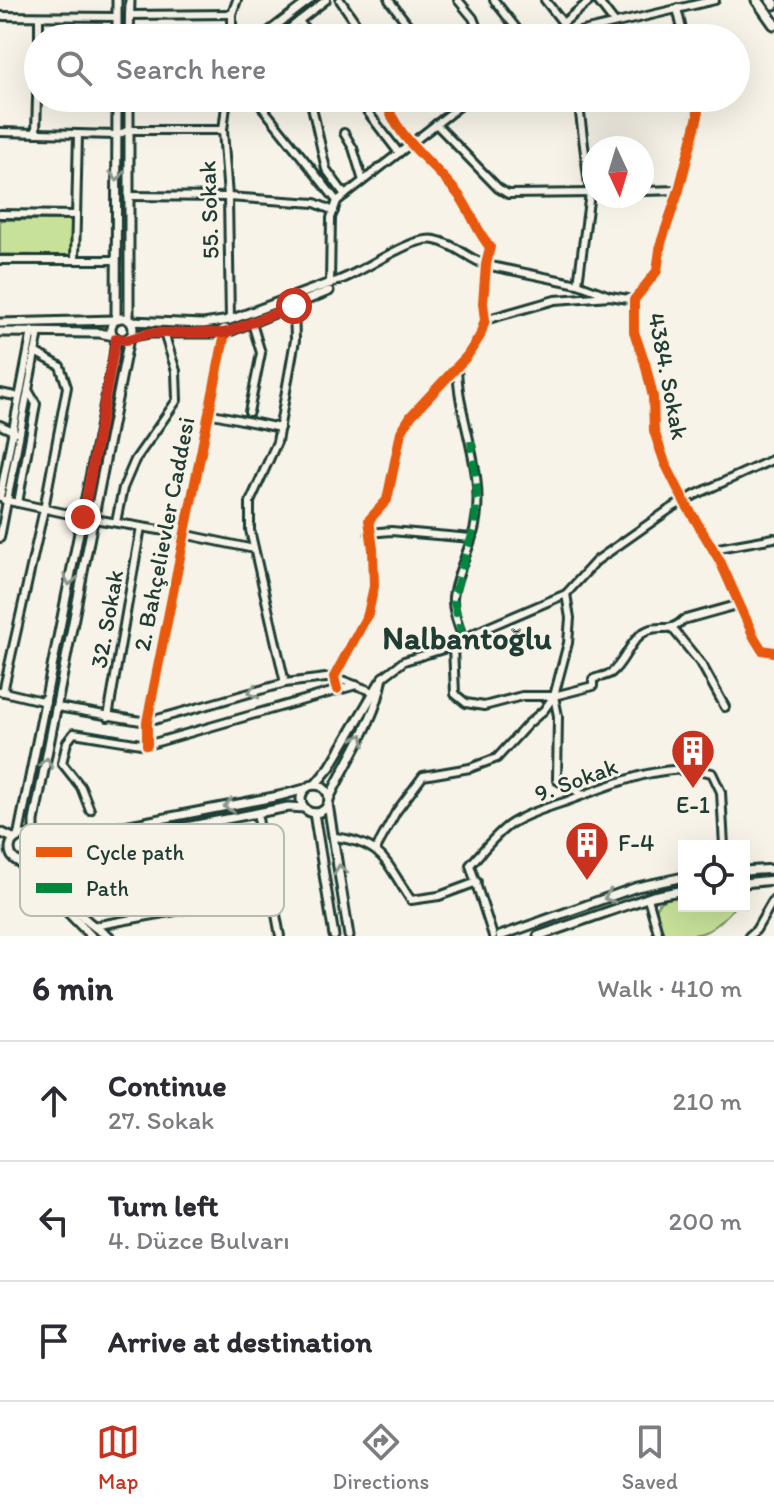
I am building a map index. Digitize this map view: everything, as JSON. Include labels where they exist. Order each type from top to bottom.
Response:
[{"type":"highway","points":[[757,0],[774,24]]},
{"type":"main road","points":[[117,0],[117,24]]},
{"type":"main road","points":[[129,24],[130,0]]},
{"type":"main road","points":[[19,862],[12,857],[10,849],[16,838],[46,702],[115,337],[111,330],[115,320],[117,112]]},
{"type":"main road","points":[[34,824],[130,337],[134,330],[130,320],[129,112]]},
{"type":"main road","points":[[2,327],[115,320],[121,317],[203,324],[230,320],[329,287]]},
{"type":"main road","points":[[2,327],[35,332],[99,333],[122,340],[164,333],[225,333],[294,306],[329,287]]},
{"type":"main road","points":[[74,322],[74,332]]},
{"type":"main road","points":[[203,824],[288,807],[305,808],[314,813],[323,810],[371,720],[383,677]]},
{"type":"main road","points":[[128,824],[279,796],[315,785],[376,696]]},
{"type":"main road","points":[[315,785],[327,791],[349,936]]},
{"type":"main road","points":[[305,789],[301,801],[305,808]]},
{"type":"main road","points":[[314,813],[334,936]]},
{"type":"main road","points":[[0,832],[20,837]]},
{"type":"main road","points":[[0,843],[10,849]]},
{"type":"main road","points":[[750,871],[774,869]]},
{"type":"main road","points":[[500,936],[637,887],[678,878]]},
{"type":"main road","points":[[750,882],[774,880]]},
{"type":"main road","points":[[538,936],[648,898],[678,891]]},
{"type":"main road","points":[[72,916],[91,936]]},
{"type":"main road","points":[[84,916],[109,936]]},
{"type":"street","points":[[232,24],[237,0]]},
{"type":"street","points":[[278,24],[310,0]]},
{"type":"street","points":[[295,24],[326,0]]},
{"type":"street","points":[[340,0],[356,24]]},
{"type":"street","points":[[389,0],[407,24]]},
{"type":"street","points":[[458,0],[475,24]]},
{"type":"street","points":[[494,0],[513,24]]},
{"type":"street","points":[[545,0],[563,23],[594,0],[614,22]]},
{"type":"street","points":[[606,24],[715,0]]},
{"type":"street","points":[[677,8],[681,24]]},
{"type":"street","points":[[129,15],[232,14]]},
{"type":"street","points":[[0,16],[117,17]]},
{"type":"street","points":[[39,17],[39,24]]},
{"type":"street","points":[[36,133],[37,112]]},
{"type":"street","name":"55. Sokak","points":[[225,112],[223,130],[228,197],[230,320]]},
{"type":"street","points":[[266,112],[337,201]]},
{"type":"street","points":[[313,112],[326,169],[345,195]]},
{"type":"street","points":[[368,112],[399,153]]},
{"type":"street","points":[[337,689],[334,677],[368,614],[374,586],[369,520],[387,500],[401,432],[411,416],[457,367],[480,336],[485,320],[483,303],[490,247],[461,199],[411,143],[390,112]]},
{"type":"street","points":[[451,112],[337,201],[329,287],[391,254],[430,239],[452,245],[476,262],[486,265],[578,284],[610,296],[634,300]]},
{"type":"street","points":[[580,112],[584,136]]},
{"type":"street","name":"4384. Sokak","points":[[698,112],[679,190],[661,243],[657,271],[634,300],[634,332],[653,397],[654,431],[665,463],[713,549],[754,637],[762,650],[774,652]]},
{"type":"street","points":[[436,124],[498,188],[508,194],[582,193]]},
{"type":"street","points":[[0,132],[117,135],[129,130],[223,130]]},
{"type":"street","points":[[344,133],[353,148],[363,181]]},
{"type":"street","points":[[75,260],[78,134]]},
{"type":"street","points":[[654,191],[679,190]]},
{"type":"street","points":[[128,196],[228,197],[315,203],[334,211]]},
{"type":"street","points":[[578,284],[590,208]]},
{"type":"street","points":[[0,214],[76,215]]},
{"type":"street","points":[[0,260],[116,260]]},
{"type":"street","points":[[485,320],[555,300],[610,296]]},
{"type":"street","points":[[285,683],[250,530],[250,502],[277,442],[295,340],[294,306]]},
{"type":"street","points":[[249,412],[261,353],[252,323]]},
{"type":"street","points":[[16,432],[28,390],[35,332]]},
{"type":"street","points":[[0,538],[2,499],[35,332]]},
{"type":"street","points":[[116,522],[123,488],[135,460],[177,400],[176,371],[164,333]]},
{"type":"street","name":"2. Bahçelievler Caddesi","points":[[147,745],[147,722],[225,333]]},
{"type":"street","points":[[35,352],[60,366],[67,387],[44,509],[2,692],[46,702]]},
{"type":"street","points":[[457,367],[463,422],[471,441],[477,490],[475,525],[453,598],[463,639]]},
{"type":"street","points":[[18,503],[36,404],[28,390]]},
{"type":"street","points":[[0,393],[15,396]]},
{"type":"street","points":[[208,413],[280,428]]},
{"type":"street","points":[[0,425],[16,432]]},
{"type":"street","points":[[383,677],[404,661],[453,646],[566,594],[596,561],[684,501],[774,459]]},
{"type":"street","points":[[2,499],[83,517]]},
{"type":"street","points":[[94,519],[254,549]]},
{"type":"street","name":"32. Sokak","points":[[108,717],[141,527]]},
{"type":"street","points":[[369,533],[391,531],[471,538]]},
{"type":"street","points":[[713,549],[774,538]]},
{"type":"street","points":[[376,849],[396,812],[423,776],[470,768],[497,758],[544,710],[554,696],[568,643],[570,618],[566,594]]},
{"type":"street","points":[[453,646],[455,694],[466,703],[484,706],[522,696],[554,696],[593,686],[593,679],[610,674],[636,639],[650,629],[672,628],[683,620],[740,604]]},
{"type":"street","points":[[672,628],[702,665],[725,707]]},
{"type":"street","points":[[57,707],[147,722],[285,683],[334,677],[376,696]]},
{"type":"street","points":[[90,810],[81,787],[62,763],[71,735],[78,733],[147,745],[356,685]]},
{"type":"street","points":[[554,696],[558,716],[557,780],[583,795]]},
{"type":"street","name":"9. Sokak","points":[[477,882],[470,865],[509,825],[583,795],[656,772],[697,769],[712,773],[721,792],[724,840]]},
{"type":"street","points":[[257,813],[259,824]]},
{"type":"street","points":[[335,837],[359,841],[376,849],[411,900],[439,896],[477,882],[493,936]]},
{"type":"street","points":[[648,898],[659,936]]},
{"type":"street","points":[[749,936],[756,930],[774,899]]},
{"type":"street","points":[[94,926],[148,916]]},
{"type":"street","points":[[277,916],[280,936]]},
{"type":"green space","points":[[0,220],[72,220],[72,256],[0,254]]},
{"type":"green space","points":[[678,897],[678,912],[729,912],[712,929],[704,932],[663,936],[656,913],[658,904],[668,898]]},
{"type":"marked path","points":[[463,639],[453,598],[475,525],[477,490],[471,441]]},
{"type":"cycle path","points":[[337,689],[334,677],[368,614],[374,586],[369,520],[387,500],[401,432],[411,416],[467,356],[480,336],[485,320],[483,303],[490,247],[461,198],[407,139],[390,112]]},
{"type":"cycle path","points":[[698,112],[679,190],[661,243],[657,271],[634,300],[634,332],[645,363],[653,397],[654,431],[665,463],[720,561],[754,637],[762,650],[774,652]]},
{"type":"cycle path","points":[[147,745],[147,722],[225,333]]},
{"type":"place","name":"E-1","points":[[693,790]]},
{"type":"place","name":"F-4","points":[[587,882]]},
{"type":"district","name":"Nalbantoğlu","points":[[467,638]]},
{"type":"route","points":[[83,517],[116,338],[126,340],[131,336],[150,333],[225,333],[294,306]]}]
